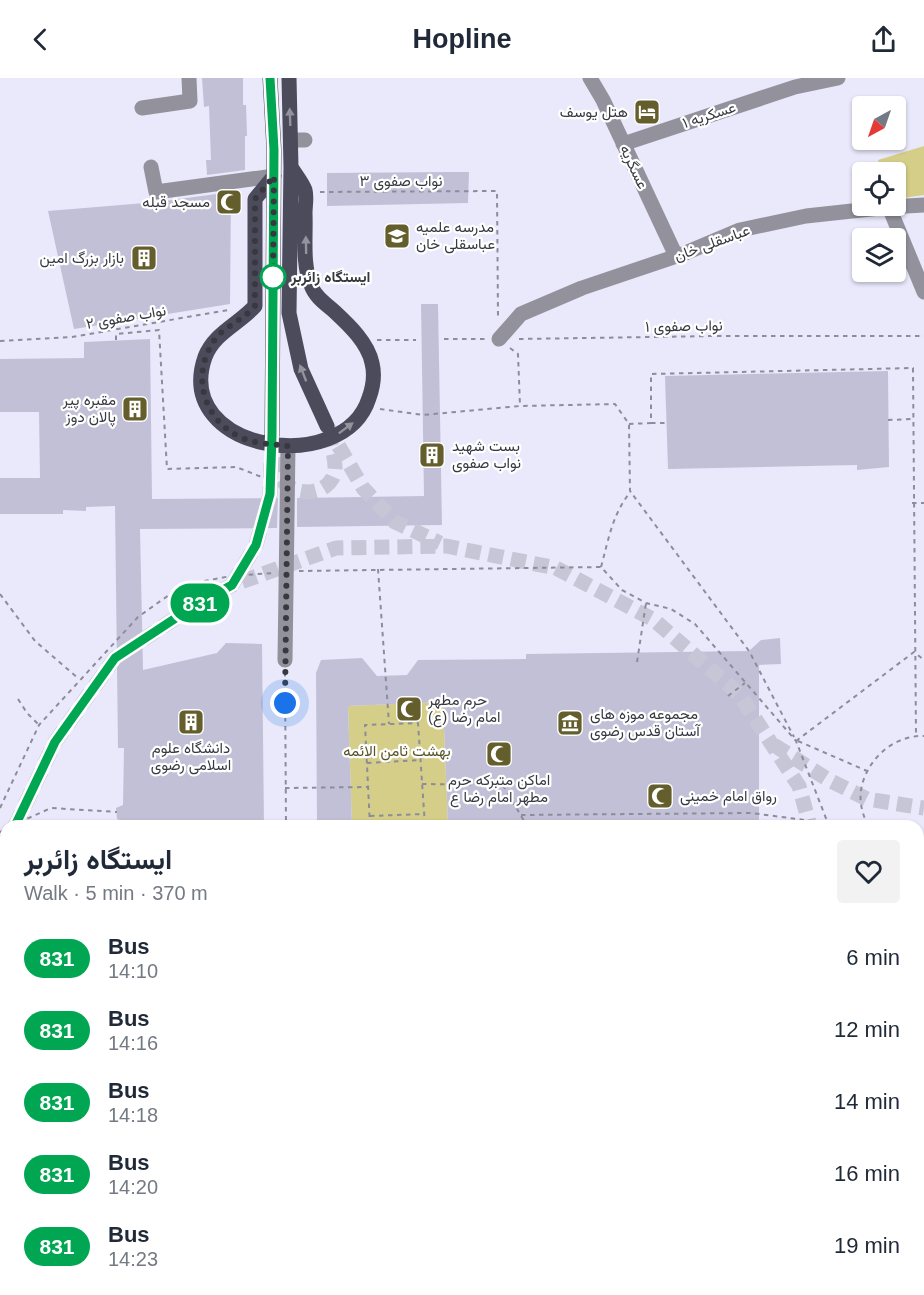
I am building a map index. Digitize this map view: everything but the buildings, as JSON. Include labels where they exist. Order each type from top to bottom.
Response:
[{"type":"main road","points":[[270,78],[274,176],[272,435]]},
{"type":"main road","points":[[289,78],[298,140],[291,167],[289,313],[301,369],[327,426]]},
{"type":"main road","points":[[274,176],[255,199],[255,306],[245,317],[217,337],[206,356],[201,374],[202,390],[208,406],[220,423],[238,436],[256,442],[288,446],[322,441],[343,433],[360,417],[366,407],[373,384],[372,363],[365,346],[351,329],[321,301],[311,286],[306,264],[305,191],[291,167]]},
{"type":"street","points":[[142,108],[190,101],[189,78]]},
{"type":"street","name":"عسگریه","points":[[590,78],[676,256]]},
{"type":"street","name":"عسکریه ۱","points":[[623,144],[794,82],[838,78]]},
{"type":"street","points":[[151,167],[156,192],[274,176]]},
{"type":"street","name":"عباسقلی خان","points":[[906,206],[924,205]]},
{"type":"street","name":"عباسقلی خان","points":[[498,339],[521,314],[582,288],[676,256],[740,230],[806,216],[852,211]]},
{"type":"street","points":[[894,216],[924,292]]},
{"type":"street","points":[[285,660],[288,446]]},
{"type":"path","name":"نواب صفوی ۳","points":[[305,191],[496,191],[498,339]]},
{"type":"path","name":"نواب صفوی ۲","points":[[0,341],[72,337],[232,310]]},
{"type":"path","points":[[116,340],[116,334],[159,330],[167,469],[236,467],[278,484]]},
{"type":"path","name":"نواب صفوی ۱","points":[[444,339],[924,336]]},
{"type":"path","points":[[365,346],[376,340],[416,339]]},
{"type":"path","points":[[498,339],[518,354],[520,406]]},
{"type":"path","points":[[651,423],[651,374],[913,368],[912,503],[916,736]]},
{"type":"path","points":[[366,407],[423,415],[520,406],[615,404],[630,424],[631,491],[749,651],[796,741],[826,820]]},
{"type":"path","points":[[888,420],[913,419]]},
{"type":"path","points":[[630,424],[666,423]]},
{"type":"path","points":[[601,567],[612,523],[620,505],[631,491]]},
{"type":"path","points":[[912,503],[924,503]]},
{"type":"path","points":[[0,808],[39,725],[138,617],[183,585],[231,576],[286,572],[601,567],[622,590],[646,603],[671,609],[695,624],[796,741],[867,771]]},
{"type":"path","points":[[378,570],[389,724]]},
{"type":"path","points":[[0,594],[35,641],[80,679]]},
{"type":"path","points":[[637,662],[646,603]]},
{"type":"path","points":[[796,741],[914,652]]},
{"type":"path","points":[[914,652],[924,660]]},
{"type":"path","points":[[285,660],[286,820]]},
{"type":"path","points":[[728,696],[745,682]]},
{"type":"path","points":[[18,699],[39,725]]},
{"type":"path","points":[[370,820],[365,725],[418,723],[424,820]]},
{"type":"path","points":[[865,820],[862,812],[861,791],[867,771],[879,754],[896,742],[924,736]]},
{"type":"path","points":[[367,763],[420,760]]},
{"type":"path","points":[[422,784],[503,785],[524,820]]},
{"type":"path","points":[[285,788],[369,787]]},
{"type":"path","points":[[24,820],[51,808],[117,812]]},
{"type":"path","points":[[521,815],[751,813],[796,820]]},
{"type":"path","points":[[370,816],[424,814]]},
{"type":"green space","points":[[924,146],[924,195],[906,198],[906,162],[879,162],[878,160]]},
{"type":"green space","name":"بهشت ثامن الائمه","points":[[443,702],[448,820],[352,820],[348,706]]},
{"type":"tunnel","points":[[327,426],[363,488],[395,522],[440,543]]},
{"type":"tunnel","points":[[272,435],[275,462],[280,477],[291,488],[305,492],[327,485],[334,475],[334,458],[329,438]]},
{"type":"tunnel","points":[[232,585],[256,545],[270,494],[271,462]]},
{"type":"tunnel","points":[[18,820],[55,742],[115,658],[191,608],[232,585],[336,548],[446,546],[556,568],[654,620],[739,694],[799,786],[808,820]]},
{"type":"tunnel","points":[[774,745],[827,779],[867,799],[924,808]]},
{"type":"bus line","name":"831","points":[[18,820],[55,742],[115,658],[191,608],[232,585],[256,545],[270,494],[274,370],[272,315],[274,150],[270,78]]},
{"type":"place","name":"هتل یوسف","points":[[647,112]]},
{"type":"place","name":"مسجد قبله","points":[[229,202]]},
{"type":"place","name":"مدرسه علمیه عباسقلی خان","points":[[397,236]]},
{"type":"place","name":"بازار بزرگ امین","points":[[144,258]]},
{"type":"place","name":"ایستگاه زائربر","points":[[273,277]]},
{"type":"place","name":"مقبره پیر پالان دوز","points":[[135,409]]},
{"type":"place","name":"بست شهید نواب صفوی","points":[[432,455]]},
{"type":"place","name":"حرم مطهر امام رضا (ع)","points":[[409,709]]},
{"type":"place","name":"دانشگاه علوم اسلامی رضوی","points":[[191,722]]},
{"type":"place","name":"مجموعه موزه های آستان قدس رضوی","points":[[570,723]]},
{"type":"place","name":"اماکن متبرکه حرم مطهر امام رضا ع","points":[[499,754]]},
{"type":"place","name":"رواق امام خمینی","points":[[660,796]]},
{"type":"route","points":[[273,277],[274,176],[255,199],[255,306],[245,317],[217,337],[206,356],[201,374],[202,390],[208,406],[220,423],[238,436],[256,442],[288,446],[285,703]]}]
